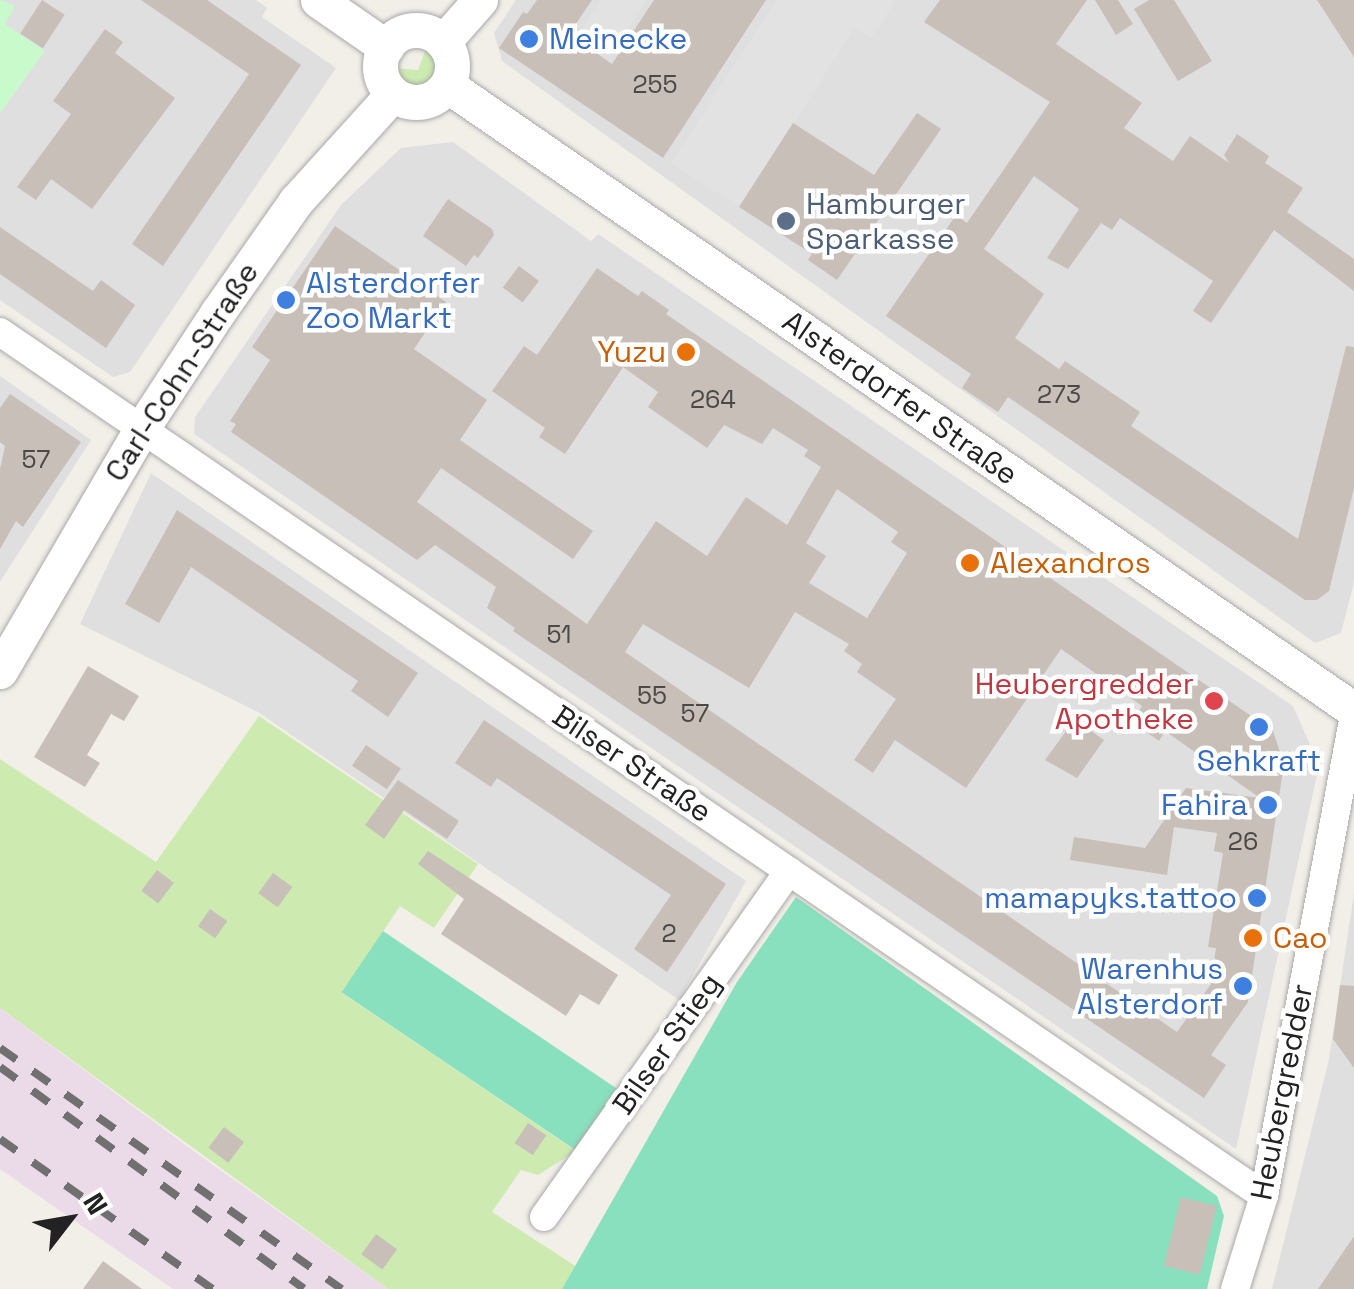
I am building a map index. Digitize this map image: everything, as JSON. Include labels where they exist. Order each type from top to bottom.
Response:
[{"type":"street","points":[[318,0],[386,46]]},
{"type":"street","points":[[443,42],[480,0]]},
{"type":"street","points":[[417,30],[443,42],[453,65],[447,85],[425,102],[393,94],[380,72],[386,46],[401,33],[417,30]]},
{"type":"street","name":"Alsterdorfer Straße","points":[[447,85],[1354,713]]},
{"type":"street","name":"Carl-Cohn-Straße","points":[[0,671],[142,428],[296,201],[393,94]]},
{"type":"street","name":"Bilser Straße","points":[[0,332],[1264,1196]]},
{"type":"street","name":"Heubergredder","points":[[1235,1289],[1264,1196],[1354,713]]},
{"type":"street","name":"Bilser Stieg","points":[[544,1216],[789,872]]},
{"type":"shaded area","points":[[0,0],[256,0],[267,8],[262,17],[336,68],[130,372],[113,377],[0,300]]},
{"type":"shaded area","points":[[516,0],[1354,0],[1354,582],[1341,633],[1315,643],[502,61],[494,33]]},
{"type":"shaded area","points":[[601,0],[647,0],[609,57],[577,36]]},
{"type":"shaded area","points":[[777,0],[896,0],[871,38],[855,28],[739,207],[671,163]]},
{"type":"shaded area","points":[[453,142],[591,241],[598,234],[1293,706],[1319,765],[1236,1149],[194,434],[195,417],[341,205],[401,148]]},
{"type":"shaded area","points":[[0,376],[91,440],[0,582]]},
{"type":"shaded area","points":[[151,473],[746,881],[679,1000],[258,712],[80,624]]},
{"type":"shaded area","points":[[1354,894],[1354,1289],[1272,1289],[1329,1059]]},
{"type":"shaded area","points":[[0,1008],[388,1289],[173,1289],[0,1169]]},
{"type":"green space","points":[[0,0],[15,6],[5,24],[45,51],[0,113]]},
{"type":"green space","points":[[426,49],[436,63],[436,73],[421,87],[404,85],[394,68],[418,70]]},
{"type":"green space","points":[[259,716],[478,864],[434,928],[400,906],[342,993],[576,1151],[538,1175],[521,1170],[492,1212],[577,1267],[562,1289],[388,1289],[0,1008],[0,759],[156,862]]},
{"type":"green space","points":[[796,897],[1217,1196],[1224,1216],[1207,1289],[562,1289],[737,982]]},
{"type":"green space","points":[[383,931],[619,1090],[578,1152],[342,992]]},
{"type":"building","points":[[42,0],[65,15],[43,48],[20,34]]},
{"type":"building","points":[[141,0],[207,0],[301,65],[163,266],[132,244],[249,74]]},
{"type":"building","points":[[537,0],[592,0],[569,34],[612,64],[654,0],[766,0],[663,158],[499,48],[523,12],[527,14]]},
{"type":"building","points":[[940,0],[1087,0],[1056,44],[1142,103],[1124,128],[1173,161],[1190,136],[1229,163],[1224,155],[1237,134],[1269,156],[1265,163],[1303,188],[1287,212],[1354,259],[1354,291],[1274,230],[1211,323],[1193,311],[1213,281],[1120,218],[1112,230],[1101,223],[1068,269],[1047,258],[1079,209],[1034,176],[984,249],[1044,294],[1015,338],[1059,369],[1065,361],[1140,412],[1131,426],[1298,539],[1346,346],[1354,347],[1354,488],[1329,591],[1317,600],[1305,600],[1008,397],[998,412],[962,388],[971,374],[886,316],[956,215],[967,223],[1050,102],[924,22]]},
{"type":"building","points":[[1095,0],[1118,0],[1133,24],[1116,35]]},
{"type":"building","points":[[1149,0],[1174,0],[1212,61],[1178,81],[1134,9]]},
{"type":"building","points":[[1317,0],[1354,0],[1354,57]]},
{"type":"building","points":[[105,29],[123,42],[115,53],[175,98],[92,209],[51,179],[36,200],[17,187],[71,114],[53,101]]},
{"type":"building","points":[[917,113],[941,129],[837,280],[808,260],[812,254],[739,207],[793,123],[874,175]]},
{"type":"building","points":[[448,199],[492,229],[494,235],[478,258],[474,255],[466,266],[423,236]]},
{"type":"building","points":[[335,226],[446,302],[414,349],[487,400],[460,440],[593,531],[573,559],[441,468],[417,502],[587,624],[656,521],[707,556],[746,497],[787,525],[821,467],[804,456],[808,450],[773,428],[762,444],[724,425],[707,448],[648,407],[658,392],[623,367],[565,454],[539,437],[545,428],[492,391],[524,346],[537,355],[597,268],[638,296],[642,291],[669,310],[666,314],[1273,731],[1284,764],[1248,1002],[1211,1055],[1226,1065],[1204,1098],[513,631],[515,628],[487,608],[496,587],[435,545],[417,560],[231,432],[236,424],[230,421],[270,360],[252,347]],"holes":[[[837,489],[898,532],[891,542],[907,553],[867,618],[809,583],[826,556],[806,543]],[[795,612],[849,644],[844,651],[862,664],[857,672],[896,699],[854,760],[873,773],[895,740],[966,788],[1061,649],[1142,706],[1132,722],[1159,741],[1165,731],[1260,798],[1186,788],[1145,848],[1074,837],[1070,860],[1167,875],[1174,827],[1217,833],[1214,851],[1223,853],[1208,947],[1216,948],[1211,984],[1177,1032],[625,652],[643,624],[749,688]]]},
{"type":"building","points":[[0,227],[93,291],[101,280],[135,305],[106,348],[0,274]]},
{"type":"building","points":[[519,266],[539,281],[523,303],[503,288]]},
{"type":"building","points":[[10,394],[81,442],[23,527],[16,521],[0,549],[0,469],[5,446],[0,442],[0,408]]},
{"type":"building","points":[[177,510],[418,673],[388,717],[351,691],[358,681],[191,567],[159,623],[125,604]]},
{"type":"building","points":[[88,666],[139,696],[124,721],[111,714],[87,755],[100,763],[85,787],[34,757]]},
{"type":"building","points":[[484,720],[726,884],[667,972],[634,949],[671,895],[497,778],[491,787],[455,763]]},
{"type":"building","points":[[1078,722],[1104,740],[1077,778],[1045,760],[1072,723]]},
{"type":"building","points":[[366,745],[401,768],[387,789],[352,766]]},
{"type":"building","points":[[398,780],[459,821],[447,839],[404,810],[384,839],[365,825]]},
{"type":"building","points":[[428,851],[618,975],[599,1005],[580,994],[566,1016],[441,934],[464,899],[418,864]]},
{"type":"building","points":[[157,870],[174,883],[158,903],[141,891]]},
{"type":"building","points":[[273,873],[292,887],[278,907],[258,893]]},
{"type":"building","points":[[210,909],[227,921],[215,938],[198,926]]},
{"type":"building","points":[[1340,985],[1354,986],[1354,1068],[1333,1039]]},
{"type":"building","points":[[528,1123],[546,1135],[533,1155],[515,1143]]},
{"type":"building","points":[[224,1127],[244,1142],[228,1163],[208,1148]]},
{"type":"building","points":[[1181,1197],[1217,1206],[1200,1275],[1164,1266]]},
{"type":"building","points":[[376,1234],[397,1249],[382,1270],[361,1254]]},
{"type":"building","points":[[1354,1236],[1354,1289],[1318,1289],[1331,1270]]},
{"type":"building","points":[[103,1261],[142,1289],[83,1289]]},
{"type":"railway","points":[[0,1048],[342,1289]]},
{"type":"railway","points":[[0,1067],[304,1289]]},
{"type":"railway","points":[[0,1139],[213,1289]]},
{"type":"place","name":"Meinecke","points":[[529,39]]},
{"type":"place","name":"Hamburger Sparkasse","points":[[786,221]]},
{"type":"place","name":"Alsterdorfer Zoo Markt","points":[[286,300]]},
{"type":"place","name":"Yuzu","points":[[686,352]]},
{"type":"place","name":"Alexandros","points":[[970,563]]},
{"type":"place","name":"Heubergredder Apotheke","points":[[1214,701]]},
{"type":"place","name":"Sehkraft","points":[[1259,727]]},
{"type":"place","name":"Fahira","points":[[1268,805]]},
{"type":"place","name":"mamapyks.tattoo","points":[[1257,898]]},
{"type":"place","name":"Cao","points":[[1253,938]]},
{"type":"place","name":"Warenhus Alsterdorf","points":[[1243,986]]}]
